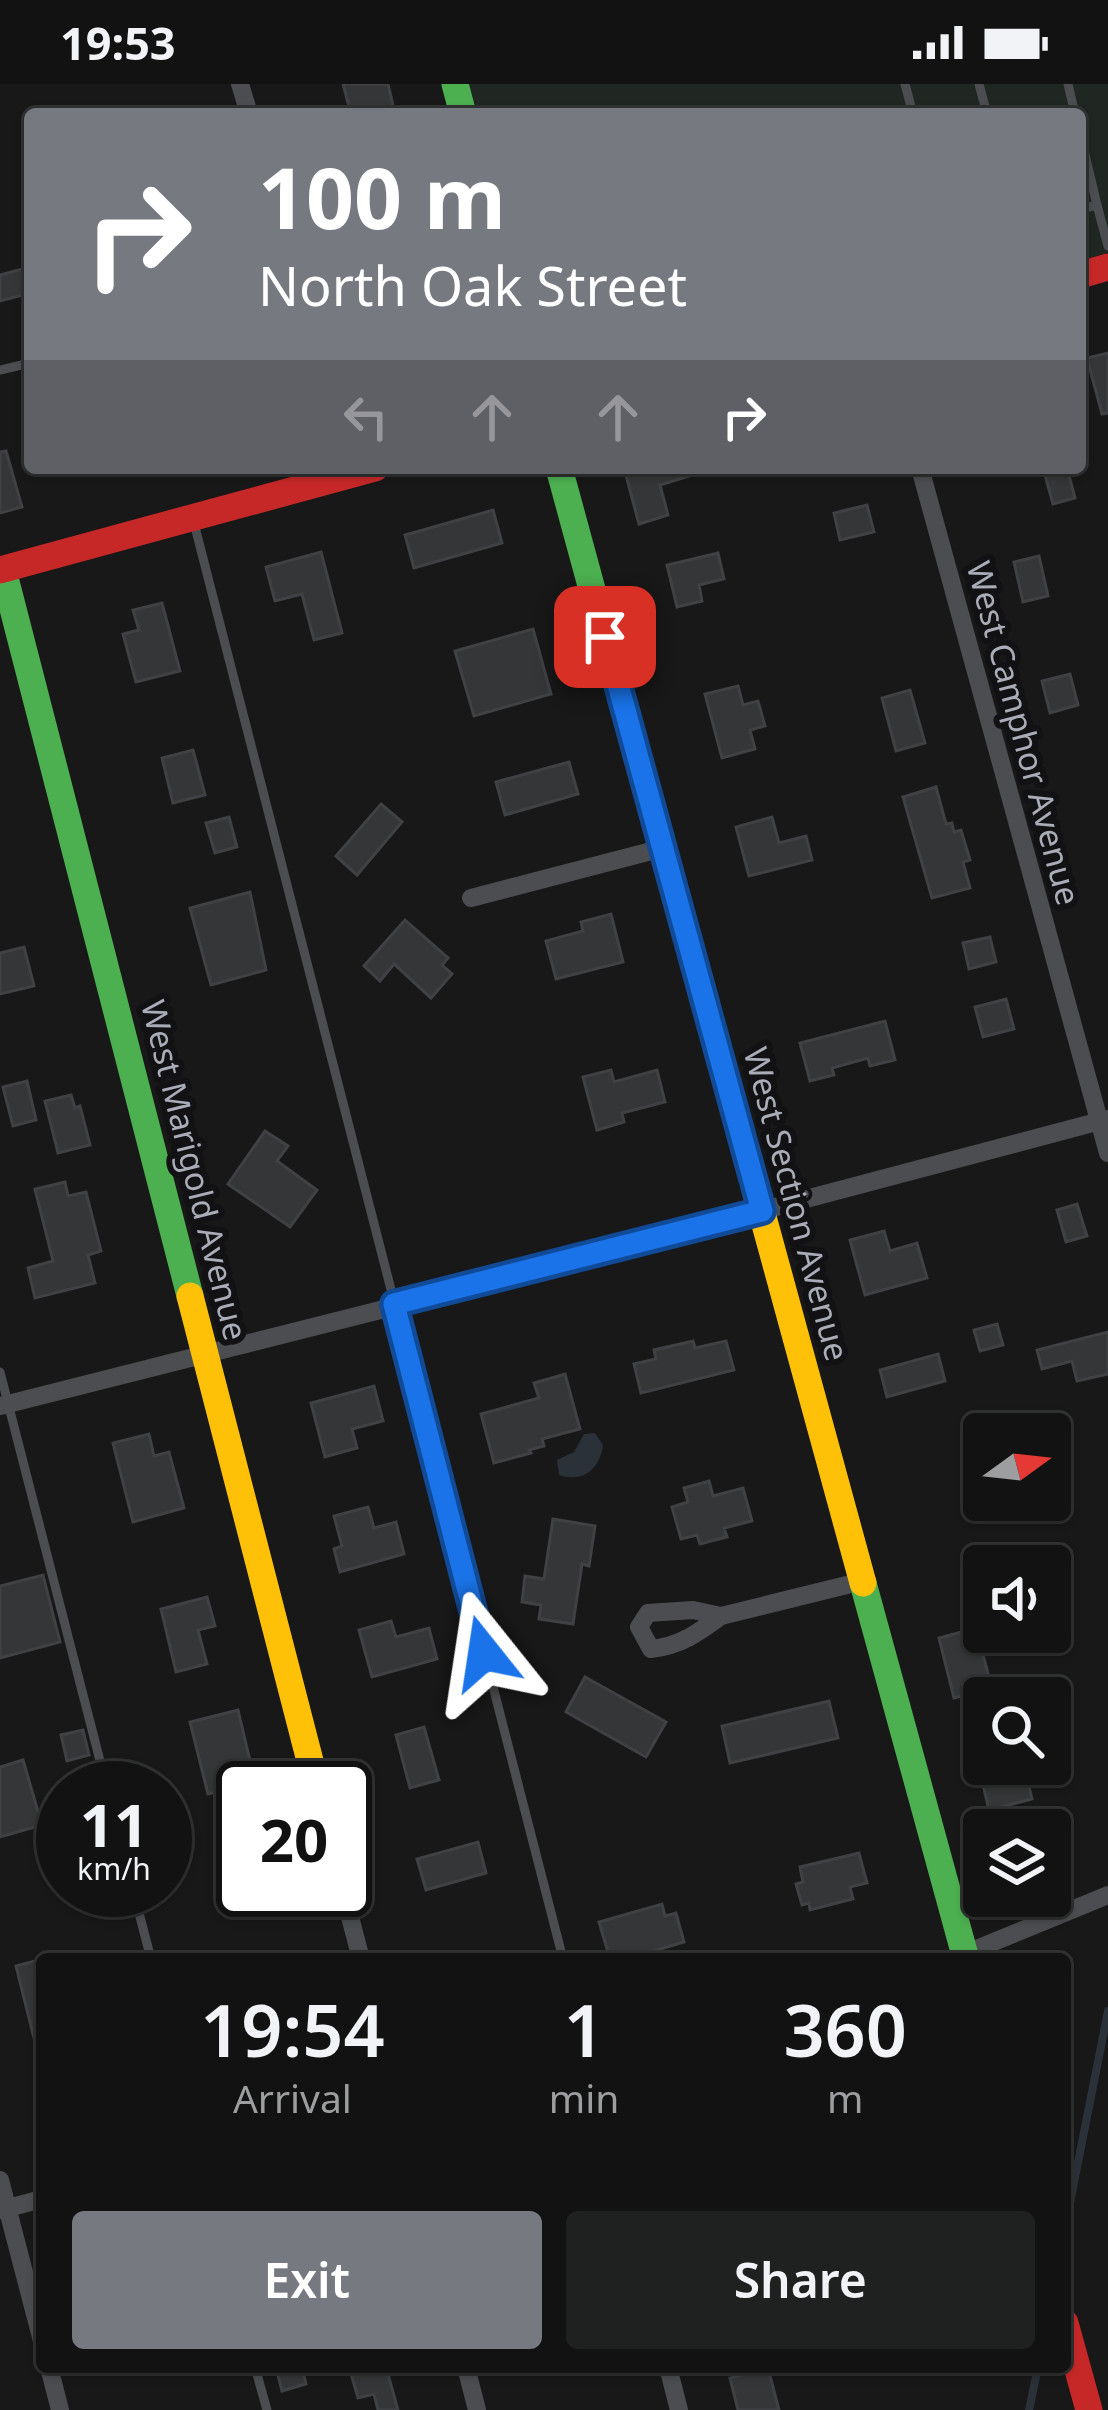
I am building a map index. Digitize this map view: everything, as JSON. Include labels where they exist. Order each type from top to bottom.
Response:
[{"type":"street","points":[[1,570],[339,474]]},
{"type":"street","name":"West Section Avenue","points":[[562,474],[960,1953]]},
{"type":"street","name":"West Camphor Avenue","points":[[922,474],[1104,1120],[1108,1153]]},
{"type":"street","name":"West Marigold Avenue","points":[[1,570],[310,1761]]},
{"type":"street","points":[[471,898],[663,848]]},
{"type":"street","points":[[4,1405],[1104,1120]]},
{"type":"street","points":[[721,1616],[863,1581]]},
{"type":"street","points":[[973,1953],[1108,1895]]},
{"type":"street","points":[[351,1917],[360,1953]]},
{"type":"street","points":[[0,2180],[36,2320]]},
{"type":"street","points":[[4,2209],[36,2201]]},
{"type":"street","points":[[1071,2345],[1089,2410]]},
{"type":"street","points":[[51,2373],[60,2410]]},
{"type":"street","points":[[468,2373],[478,2410]]},
{"type":"street","points":[[670,2373],[680,2410]]},
{"type":"lane","points":[[1086,159],[1108,246]]},
{"type":"lane","points":[[1086,208],[1097,205]]},
{"type":"lane","points":[[193,518],[561,1953]]},
{"type":"lane","points":[[0,1372],[4,1405],[100,1761]]},
{"type":"lane","points":[[140,1917],[149,1953]]},
{"type":"lane","points":[[257,2373],[266,2410]]},
{"type":"shaded area","points":[[465,84],[1108,84],[1108,253],[1086,258],[1086,108],[472,108]]},
{"type":"shaded area","points":[[595,1433],[603,1445],[594,1467],[576,1477],[559,1475],[557,1460],[574,1452],[584,1434]]},
{"type":"building","points":[[343,84],[388,84],[394,108],[349,108]]},
{"type":"building","points":[[24,269],[24,295],[0,301],[0,275]]},
{"type":"building","points":[[1108,353],[1108,413],[1102,414],[1087,358]]},
{"type":"building","points":[[6,451],[22,507],[0,513],[0,452]]},
{"type":"building","points":[[626,474],[696,474],[660,485],[668,515],[639,524]]},
{"type":"building","points":[[1045,474],[1069,474],[1075,498],[1053,504]]},
{"type":"building","points":[[867,505],[874,532],[840,540],[834,513]]},
{"type":"building","points":[[493,510],[502,543],[414,568],[405,535]]},
{"type":"building","points":[[321,552],[342,633],[314,640],[302,594],[275,601],[266,567]]},
{"type":"building","points":[[718,553],[724,579],[699,585],[702,601],[677,607],[667,565]]},
{"type":"building","points":[[1039,556],[1048,596],[1023,602],[1014,562]]},
{"type":"building","points":[[162,603],[180,671],[136,682],[123,634],[139,630],[133,610]]},
{"type":"building","points":[[533,629],[551,694],[474,716],[455,651]]},
{"type":"building","points":[[1070,674],[1078,705],[1050,713],[1042,681]]},
{"type":"building","points":[[738,686],[743,705],[758,701],[765,726],[750,730],[755,749],[722,758],[705,694]]},
{"type":"building","points":[[910,690],[925,743],[896,751],[882,698]]},
{"type":"building","points":[[193,750],[205,795],[173,803],[162,758]]},
{"type":"building","points":[[569,762],[578,794],[505,815],[496,782]]},
{"type":"building","points":[[936,787],[946,824],[952,823],[954,832],[961,830],[970,860],[963,862],[970,888],[932,898],[903,797]]},
{"type":"building","points":[[381,804],[402,822],[357,875],[336,856]]},
{"type":"building","points":[[229,817],[237,847],[215,853],[206,823]]},
{"type":"building","points":[[772,817],[779,843],[806,836],[812,860],[749,876],[736,827]]},
{"type":"building","points":[[250,892],[266,970],[211,985],[190,908]]},
{"type":"building","points":[[611,914],[623,962],[556,979],[546,941],[583,931],[581,922]]},
{"type":"building","points":[[405,920],[448,958],[442,965],[452,974],[431,998],[394,964],[380,981],[364,966]]},
{"type":"building","points":[[990,937],[996,962],[969,969],[963,943]]},
{"type":"building","points":[[24,947],[34,986],[0,994],[0,953]]},
{"type":"building","points":[[1006,999],[1014,1029],[983,1037],[975,1007]]},
{"type":"building","points":[[885,1021],[895,1060],[870,1066],[868,1058],[832,1068],[834,1075],[810,1081],[800,1043]]},
{"type":"building","points":[[611,1070],[614,1082],[657,1070],[665,1102],[622,1113],[624,1122],[597,1130],[583,1077]]},
{"type":"building","points":[[27,1081],[36,1120],[13,1126],[3,1087]]},
{"type":"building","points":[[71,1095],[75,1108],[80,1106],[90,1145],[58,1153],[45,1101]]},
{"type":"building","points":[[265,1131],[288,1146],[277,1161],[317,1190],[290,1227],[228,1184]]},
{"type":"building","points":[[65,1182],[68,1196],[86,1192],[101,1251],[88,1255],[95,1283],[35,1298],[28,1268],[53,1261],[35,1189]]},
{"type":"building","points":[[1077,1204],[1087,1236],[1066,1242],[1057,1210]]},
{"type":"building","points":[[884,1231],[890,1251],[917,1243],[927,1278],[865,1295],[850,1240]]},
{"type":"building","points":[[997,1324],[1003,1345],[980,1351],[974,1330]]},
{"type":"building","points":[[1108,1332],[1108,1374],[1077,1381],[1072,1361],[1042,1369],[1037,1350]]},
{"type":"building","points":[[693,1341],[695,1348],[726,1341],[734,1370],[641,1393],[634,1364],[656,1359],[654,1350]]},
{"type":"building","points":[[938,1354],[945,1381],[887,1397],[880,1370]]},
{"type":"building","points":[[565,1374],[580,1429],[542,1439],[544,1446],[529,1450],[531,1453],[494,1463],[481,1414],[539,1398],[534,1383]]},
{"type":"building","points":[[374,1386],[383,1421],[352,1429],[357,1448],[325,1457],[311,1403]]},
{"type":"building","points":[[149,1434],[154,1456],[169,1452],[184,1508],[133,1522],[113,1443]]},
{"type":"building","points":[[709,1481],[713,1496],[743,1488],[752,1521],[724,1528],[727,1537],[700,1544],[697,1535],[681,1539],[672,1507],[688,1502],[684,1488]]},
{"type":"building","points":[[368,1507],[374,1528],[396,1522],[404,1554],[340,1572],[334,1549],[342,1546],[334,1516]]},
{"type":"building","points":[[553,1519],[595,1526],[589,1566],[582,1564],[573,1624],[539,1619],[541,1605],[522,1602],[525,1576],[544,1579]]},
{"type":"building","points":[[43,1575],[60,1642],[0,1658],[0,1586]]},
{"type":"building","points":[[207,1597],[215,1626],[198,1630],[207,1664],[176,1672],[161,1609]]},
{"type":"building","points":[[391,1621],[396,1637],[429,1628],[437,1659],[372,1677],[359,1630]]},
{"type":"building","points":[[963,1632],[963,1653],[983,1653],[989,1677],[963,1677],[963,1696],[954,1698],[939,1638]]},
{"type":"building","points":[[585,1677],[666,1722],[646,1757],[566,1712]]},
{"type":"building","points":[[829,1701],[838,1738],[730,1763],[722,1726]]},
{"type":"building","points":[[238,1710],[250,1761],[216,1761],[216,1792],[208,1794],[190,1722]]},
{"type":"building","points":[[424,1727],[439,1780],[410,1788],[396,1735]]},
{"type":"building","points":[[83,1730],[89,1755],[67,1761],[61,1735]]},
{"type":"building","points":[[23,1760],[36,1804],[36,1827],[0,1837],[0,1767]]},
{"type":"building","points":[[983,1785],[1029,1785],[1032,1799],[989,1809]]},
{"type":"building","points":[[478,1842],[486,1873],[426,1890],[417,1859]]},
{"type":"building","points":[[859,1853],[867,1883],[850,1887],[853,1899],[810,1910],[809,1903],[802,1905],[796,1884],[803,1882],[800,1867]]},
{"type":"building","points":[[662,1904],[665,1916],[676,1913],[684,1942],[647,1953],[608,1953],[599,1922]]},
{"type":"building","points":[[36,1961],[36,2042],[35,2042],[16,1966]]},
{"type":"building","points":[[278,2373],[303,2373],[306,2384],[282,2391]]},
{"type":"building","points":[[351,2373],[388,2373],[398,2410],[378,2410],[374,2394],[358,2398]]},
{"type":"building","points":[[769,2373],[779,2410],[738,2410],[730,2378]]},
{"type":"waterway","points":[[1071,2198],[1108,2011]]},
{"type":"waterway","points":[[1029,2410],[1037,2373]]},
{"type":"traffic: fast","points":[[455,84],[461,108]]},
{"type":"traffic: fast","points":[[561,474],[704,1001]]},
{"type":"traffic: fast","points":[[3,570],[190,1296]]},
{"type":"traffic: fast","points":[[863,1583],[964,1953]]},
{"type":"traffic: slow","points":[[704,1001],[863,1583]]},
{"type":"traffic: slow","points":[[190,1296],[310,1761]]},
{"type":"traffic: jam","points":[[1086,273],[1108,267]]},
{"type":"traffic: jam","points":[[0,570],[353,474]]},
{"type":"traffic: jam","points":[[1071,2345],[1089,2410]]},
{"type":"route","points":[[484,1653],[394,1304],[762,1211],[605,637]]}]
